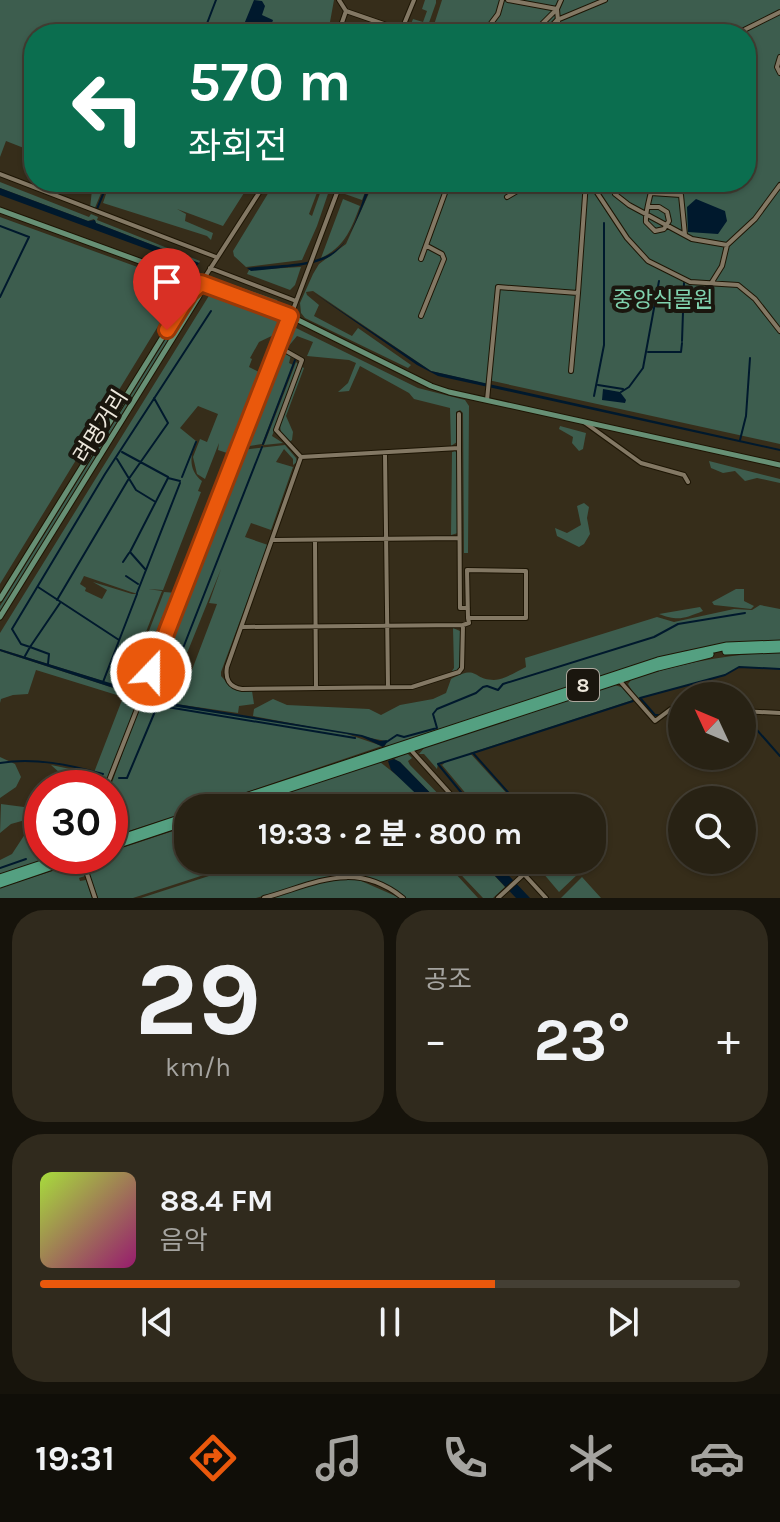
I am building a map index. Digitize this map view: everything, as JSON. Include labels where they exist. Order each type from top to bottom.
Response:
[{"type":"highway","name":"8","points":[[257,794],[392,752],[658,661],[727,646],[780,646]]},
{"type":"highway","name":"8","points":[[392,752],[410,749],[619,680],[706,655],[780,646]]},
{"type":"highway","name":"8","points":[[269,794],[381,755]]},
{"type":"highway","points":[[128,838],[174,823]]},
{"type":"highway","points":[[0,881],[24,872]]},
{"type":"highway","points":[[0,881],[24,874]]},
{"type":"main road","points":[[0,210],[290,316],[431,386],[780,465]]},
{"type":"main road","name":"려명거리","points":[[0,599],[176,315],[190,293],[201,283]]},
{"type":"main road","name":"려명거리","points":[[0,617],[199,296],[201,283]]},
{"type":"street","points":[[339,0],[346,11],[379,24]]},
{"type":"street","points":[[404,24],[414,0]]},
{"type":"street","points":[[490,24],[505,0],[557,9]]},
{"type":"street","points":[[542,24],[557,9],[561,0]]},
{"type":"street","points":[[553,24],[605,0]]},
{"type":"street","points":[[557,9],[558,24]]},
{"type":"street","points":[[341,24],[346,11]]},
{"type":"street","points":[[756,24],[780,12]]},
{"type":"street","points":[[780,57],[777,67],[780,73]]},
{"type":"street","points":[[0,174],[24,183]]},
{"type":"street","points":[[711,283],[722,266],[727,245],[755,219],[780,185]]},
{"type":"street","points":[[47,192],[216,257]]},
{"type":"street","points":[[201,283],[259,192]]},
{"type":"street","points":[[113,770],[337,192]]},
{"type":"street","points":[[421,259],[446,192]]},
{"type":"street","points":[[507,197],[516,192]]},
{"type":"street","points":[[571,371],[587,192]]},
{"type":"street","points":[[595,192],[627,238],[648,261],[690,282],[734,284],[743,288],[780,331]]},
{"type":"street","points":[[615,192],[618,198],[647,209],[685,235],[727,245]]},
{"type":"street","points":[[647,209],[659,207],[667,212],[668,225],[661,231],[652,230],[646,224],[647,209],[651,193],[681,195],[685,235]]},
{"type":"street","points":[[421,316],[444,259],[442,254],[427,246]]},
{"type":"street","points":[[210,268],[296,301]]},
{"type":"street","points":[[487,401],[498,287],[578,293]]},
{"type":"street","points":[[279,347],[298,356],[300,366],[276,430],[301,457]]},
{"type":"street","points":[[459,414],[460,608],[468,608]]},
{"type":"street","points":[[582,421],[641,463],[684,475],[688,482]]},
{"type":"street","points":[[301,457],[459,448]]},
{"type":"street","points":[[385,452],[388,687]]},
{"type":"street","points":[[301,457],[227,667],[225,675],[230,683],[242,689],[423,685],[459,672],[462,668],[463,625]]},
{"type":"street","points":[[272,540],[459,538]]},
{"type":"street","points":[[315,540],[316,688]]},
{"type":"street","points":[[242,627],[463,625],[469,623],[468,618],[467,570],[526,571],[526,618],[468,618]]},
{"type":"street","points":[[619,680],[655,721],[668,711]]},
{"type":"street","points":[[756,712],[780,713]]},
{"type":"street","points":[[410,749],[450,794]]},
{"type":"street","points":[[87,874],[95,898]]},
{"type":"street","points":[[264,898],[338,876],[373,882],[403,898]]},
{"type":"street","points":[[500,896],[521,876],[546,898]]},
{"type":"green space","points":[[0,0],[334,0],[327,24],[24,24],[24,148],[6,141],[0,157]]},
{"type":"green space","points":[[425,0],[436,0],[429,24],[411,24],[413,19],[423,22],[427,11],[422,9]]},
{"type":"green space","name":"중앙식물원","points":[[442,0],[780,0],[780,444],[488,380],[487,384],[431,371],[313,291],[306,292],[319,305],[314,316],[352,336],[358,328],[411,365],[408,368],[305,318],[300,303],[313,274],[319,264],[346,244],[369,192],[756,192],[756,24],[434,24]]},
{"type":"green space","points":[[0,182],[89,217],[91,214],[98,217],[97,220],[200,261],[96,223],[94,219],[88,221],[0,188]]},
{"type":"green space","points":[[92,192],[102,192],[94,210],[90,208]]},
{"type":"green space","points":[[107,192],[245,192],[223,226],[177,209],[186,214],[185,221],[213,233],[211,240],[207,236],[103,203]]},
{"type":"green space","points":[[269,192],[317,192],[309,214],[312,216],[320,192],[329,192],[302,260],[246,267],[233,251]]},
{"type":"green space","points":[[346,192],[365,192],[362,200]]},
{"type":"green space","points":[[343,199],[360,206],[342,243],[321,258]]},
{"type":"green space","points":[[0,217],[180,285],[179,292],[0,584]]},
{"type":"green space","points":[[301,267],[290,290],[247,274],[249,270]]},
{"type":"green space","points":[[222,281],[277,300],[279,305],[222,286]]},
{"type":"green space","points":[[210,294],[279,319],[280,332],[259,342],[250,358],[249,367],[261,373],[262,378],[233,455],[218,450],[219,443],[205,479],[197,474],[193,457],[200,439],[207,442],[218,414],[198,406],[180,428],[196,441],[192,462],[194,472],[202,481],[198,491],[201,492],[163,590],[148,589],[162,591],[124,688],[104,682],[113,657],[103,681],[0,649],[0,633]],"holes":[[[84,576],[138,594],[93,582],[107,590],[102,599],[85,591],[86,588],[80,584]]]},
{"type":"green space","points":[[195,296],[0,612],[0,606]]},
{"type":"green space","points":[[294,327],[418,388],[465,400],[469,406],[468,553],[464,553],[463,413],[460,410],[456,412],[457,442],[451,446],[450,408],[414,399],[409,393],[360,366],[349,391],[338,392],[348,383],[356,363],[307,356],[313,342],[297,336],[287,348],[285,346]]},
{"type":"green space","points":[[280,353],[291,355],[289,363],[293,365],[262,444],[243,447]]},
{"type":"green space","points":[[296,362],[299,365],[272,436],[283,443],[264,445]]},
{"type":"green space","points":[[302,367],[286,416],[293,432],[289,442],[281,434],[280,425]]},
{"type":"green space","points":[[560,426],[586,433],[583,449],[579,451],[572,443],[573,437],[559,429]]},
{"type":"green space","points":[[285,445],[297,462],[293,465],[293,459],[284,449],[276,462],[293,467],[271,530],[251,523],[245,537],[268,545],[221,672],[232,688],[252,691],[254,704],[239,706],[238,713],[169,703],[166,694],[180,656],[164,694],[167,703],[149,700],[347,734],[382,746],[241,794],[174,794],[174,816],[128,831],[128,770],[117,770],[242,450]],"holes":[[[221,569],[209,603],[217,604],[184,691],[177,693],[175,683]]]},
{"type":"green space","points":[[455,451],[458,533],[451,535],[452,452]]},
{"type":"green space","points":[[709,461],[780,479],[780,483],[757,478],[745,481],[735,471],[723,473],[711,468]]},
{"type":"green space","points":[[584,503],[589,507],[587,518],[590,534],[579,547],[557,536],[555,528],[567,533],[581,525],[577,506]]},
{"type":"green space","points":[[736,589],[744,589],[744,601],[754,606],[751,609],[714,605],[712,602]]},
{"type":"green space","points":[[164,592],[177,593],[168,619],[162,617],[147,656],[153,659],[138,697],[125,695],[126,692],[134,695],[136,691],[128,689],[128,685]]},
{"type":"green space","points":[[760,605],[780,609],[780,641],[731,643],[684,651],[392,745],[385,746],[386,741],[253,716],[254,709],[273,699],[287,705],[369,709],[381,715],[400,705],[433,699],[446,693],[451,679],[460,675],[471,673],[487,679],[502,678],[526,667],[525,658],[657,617],[674,622],[734,609],[752,610]]},
{"type":"green space","points":[[700,607],[703,611],[681,618],[659,614]]},
{"type":"green space","points":[[453,628],[460,631],[460,665],[456,672],[450,674],[454,668]]},
{"type":"green space","points":[[0,651],[123,691],[120,696],[36,670],[28,694],[13,695],[1,699],[0,703]]},
{"type":"green space","points":[[780,653],[780,669],[739,667],[725,675],[699,682],[668,682],[668,691],[637,699],[628,684],[632,679],[668,669],[742,655]]},
{"type":"green space","points":[[615,685],[624,688],[633,700],[470,753],[507,794],[466,794],[442,765],[447,761],[438,764],[437,769],[424,754],[419,754],[425,747]]},
{"type":"green space","points":[[122,700],[134,704],[111,770],[95,770]]},
{"type":"green space","points":[[407,753],[412,758],[408,761],[410,765],[438,794],[431,794],[394,759]]},
{"type":"green space","points":[[0,757],[15,764],[21,777],[16,787],[0,798]]},
{"type":"green space","points":[[380,762],[418,794],[284,794]]},
{"type":"green space","points":[[51,765],[75,770],[57,770]]},
{"type":"green space","points":[[1,804],[24,807],[24,820],[11,824],[0,833]]},
{"type":"green space","points":[[174,831],[174,874],[207,874],[133,898],[98,898],[89,874],[128,874],[128,846]]},
{"type":"green space","points":[[24,836],[24,866],[0,874],[0,860],[12,854]]},
{"type":"green space","points":[[43,874],[84,874],[79,878],[80,881],[86,880],[92,898],[0,898],[0,888]]},
{"type":"green space","points":[[215,874],[456,874],[478,898],[406,898],[376,881],[360,876],[338,875],[256,898],[141,898]]},
{"type":"green space","points":[[460,874],[493,874],[505,887],[493,898],[483,898]]},
{"type":"green space","points":[[544,874],[578,874],[559,892]]},
{"type":"green space","points":[[582,877],[601,898],[561,898]]},
{"type":"green space","points":[[329,879],[359,880],[400,898],[270,898]]},
{"type":"water","points":[[254,0],[262,1],[265,6],[262,15],[273,20],[272,24],[244,24]]},
{"type":"water","points":[[0,188],[88,221],[95,220],[199,263],[196,267],[0,195]]},
{"type":"water","points":[[365,192],[369,192],[350,233]]},
{"type":"water","points":[[696,199],[725,211],[727,221],[718,234],[688,232],[687,207]]},
{"type":"water","points":[[345,241],[333,255],[320,261],[251,271],[247,268],[314,260],[327,256]]},
{"type":"water","points":[[314,293],[431,371],[780,451],[438,376],[417,365]]},
{"type":"water","points":[[603,389],[620,392],[625,403],[602,400]]},
{"type":"water","points":[[0,651],[136,691],[135,695]]},
{"type":"water","points":[[150,697],[387,740],[383,747],[362,737],[159,704],[149,700]]},
{"type":"water","points":[[394,759],[400,762],[431,794],[416,794],[391,770],[388,761]]},
{"type":"water","points":[[493,874],[507,874],[530,898],[516,898]]},
{"type":"waterway","points":[[207,24],[216,0]]},
{"type":"waterway","points":[[97,209],[104,192]]},
{"type":"waterway","points":[[594,396],[604,345],[604,223]]},
{"type":"waterway","points":[[0,226],[29,237],[0,297]]},
{"type":"waterway","points":[[621,392],[629,387],[643,368],[659,281]]},
{"type":"waterway","points":[[682,341],[684,283]]},
{"type":"waterway","points":[[25,656],[30,647],[21,644],[12,629],[105,474],[211,311]]},
{"type":"waterway","points":[[648,352],[681,352],[682,343]]},
{"type":"waterway","points":[[740,440],[746,416],[750,358]]},
{"type":"waterway","points":[[263,444],[295,360]]},
{"type":"waterway","points":[[598,385],[623,389]]},
{"type":"waterway","points":[[57,600],[128,480],[168,423],[154,398]]},
{"type":"waterway","points":[[182,477],[196,442]]},
{"type":"waterway","points":[[168,702],[165,694],[262,447]]},
{"type":"waterway","points":[[122,452],[168,477]]},
{"type":"waterway","points":[[117,459],[136,490],[154,501]]},
{"type":"waterway","points":[[145,569],[130,552],[168,478],[180,481]]},
{"type":"waterway","points":[[137,593],[180,483]]},
{"type":"waterway","points":[[123,562],[129,553]]},
{"type":"waterway","points":[[126,576],[138,584]]},
{"type":"waterway","points":[[38,587],[119,640]]},
{"type":"waterway","points":[[103,682],[137,594]]},
{"type":"waterway","points":[[48,664],[49,654],[30,647],[60,603]]},
{"type":"waterway","points":[[385,743],[397,735],[404,737],[437,728],[433,714],[437,709],[483,687],[498,690],[503,684],[654,637],[678,624],[745,613]]},
{"type":"waterway","points":[[640,698],[725,675],[739,667],[780,669]]},
{"type":"waterway","points":[[641,699],[658,715]]},
{"type":"waterway","points":[[510,794],[473,753],[633,701]]},
{"type":"waterway","points":[[128,776],[156,709],[161,706],[355,738]]},
{"type":"waterway","points":[[756,729],[780,756]]},
{"type":"waterway","points":[[463,794],[438,764],[473,753]]},
{"type":"waterway","points":[[0,763],[39,761],[86,770]]},
{"type":"waterway","points":[[0,868],[24,860]]},
{"type":"route","points":[[151,672],[290,316],[201,283],[190,293],[167,330]]}]
